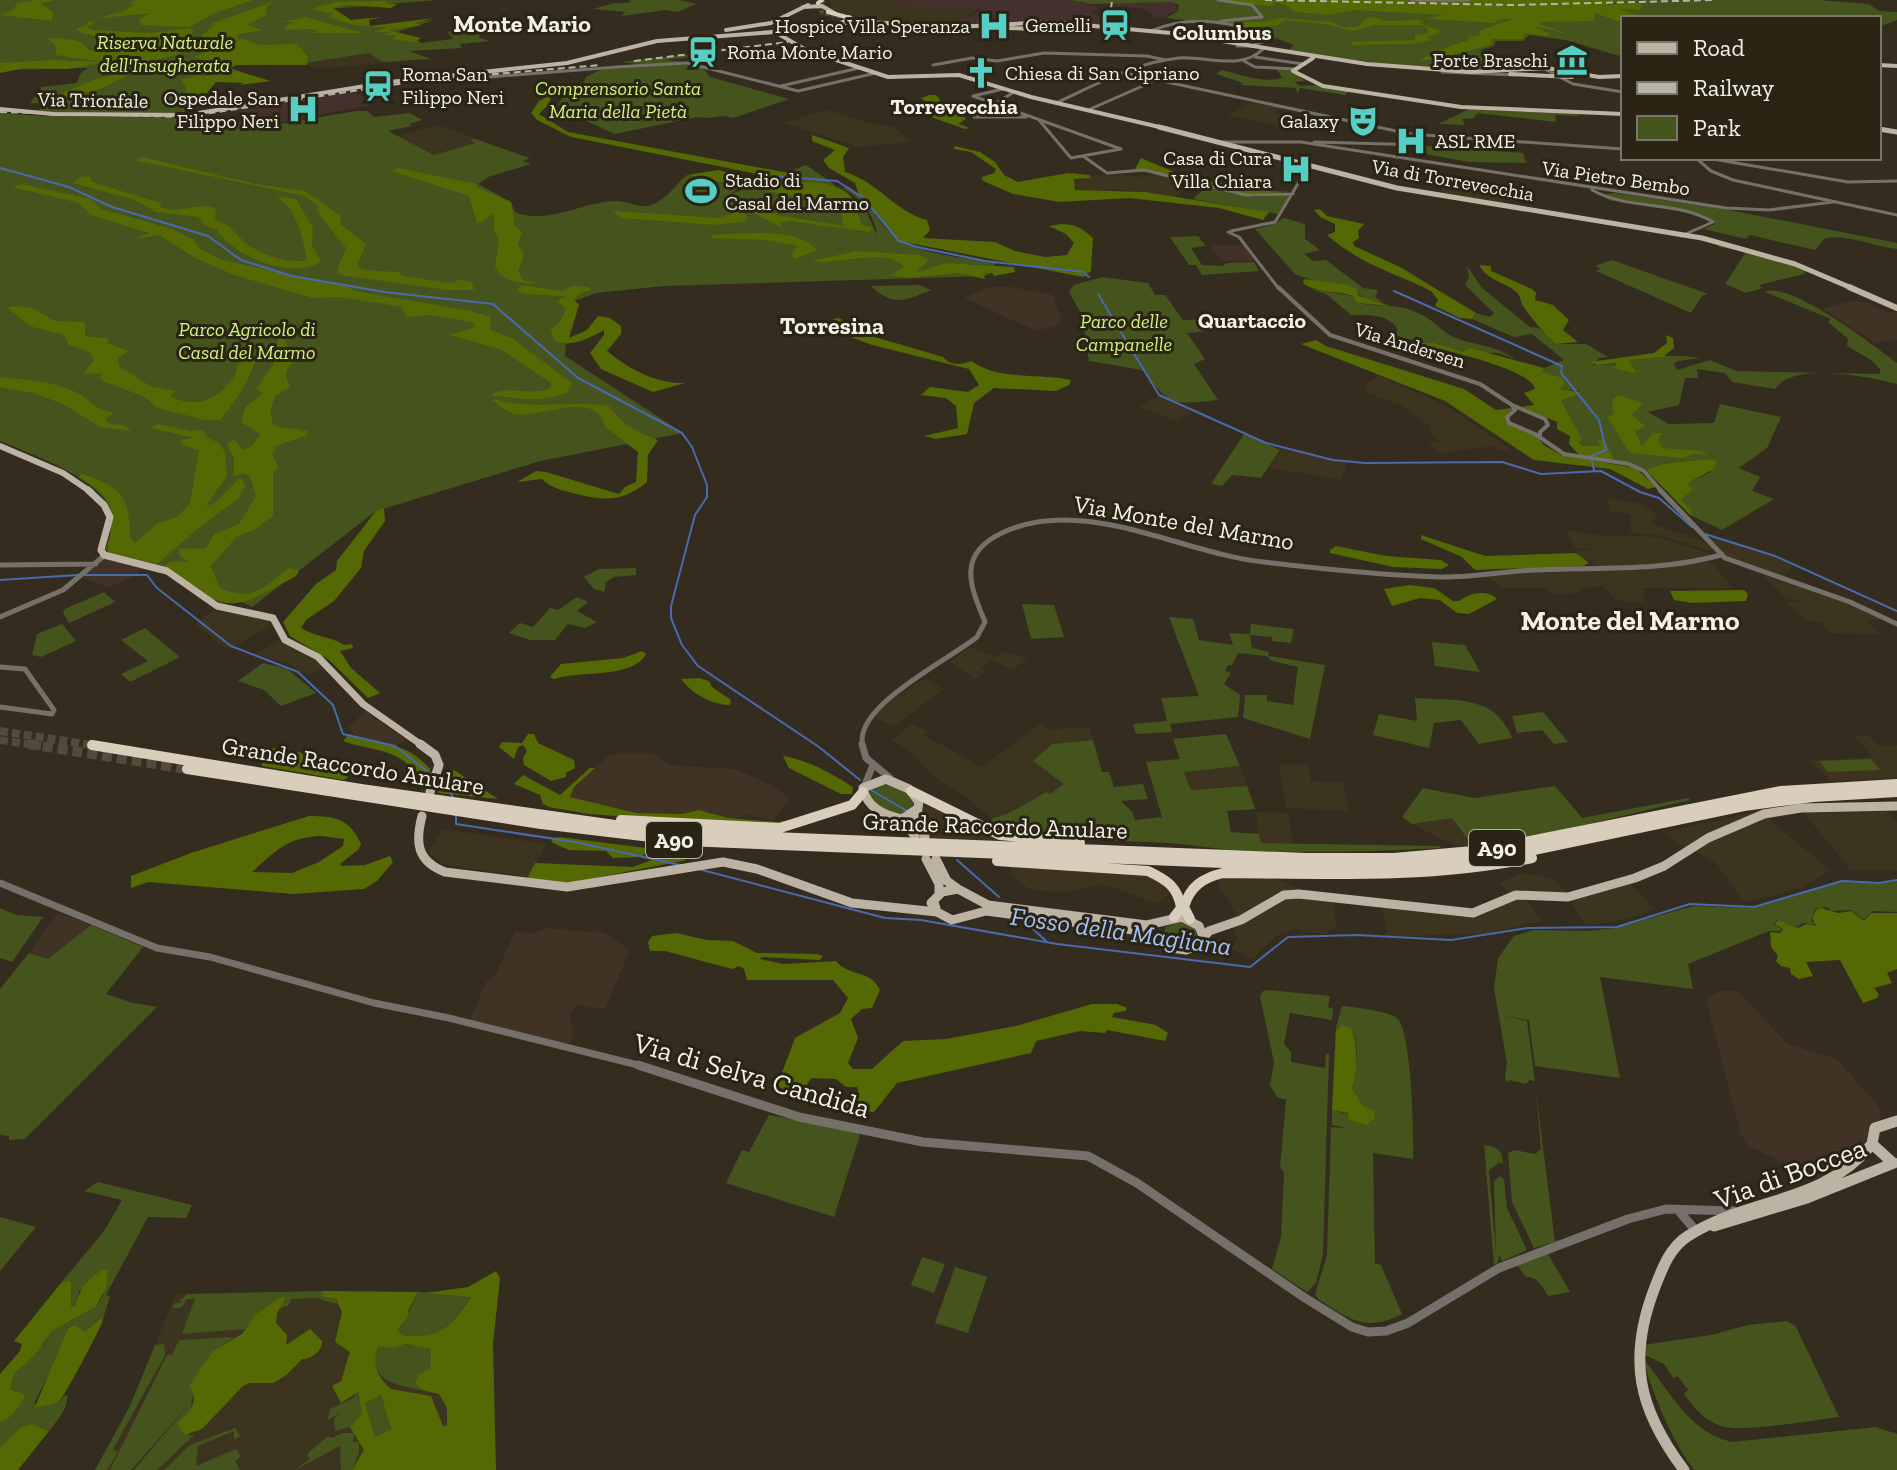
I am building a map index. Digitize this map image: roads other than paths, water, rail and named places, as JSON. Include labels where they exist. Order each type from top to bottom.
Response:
[{"type":"highway","points":[[827,10],[853,20],[835,25]]},
{"type":"highway","points":[[893,24],[865,22],[914,25]]},
{"type":"highway","name":"Grande Raccordo Anulare","points":[[92,745],[442,805]]},
{"type":"highway","name":"Grande Raccordo Anulare","points":[[187,769],[477,809],[658,838],[1322,867],[1399,866],[1501,857],[1580,843],[1744,806],[1813,797],[1897,792]]},
{"type":"highway","name":"A90","points":[[1087,855],[1211,854],[1355,859],[1447,854],[1545,840],[1668,812],[1781,791],[1897,784]]},
{"type":"highway","points":[[477,809],[773,829],[797,825],[852,805],[864,789]]},
{"type":"highway","points":[[911,791],[997,834],[1087,855],[1165,879],[1181,898],[1181,908],[1174,917]]},
{"type":"highway","points":[[1198,927],[1184,907],[1191,890],[1203,879],[1223,873],[1430,873],[1514,862],[1580,843]]},
{"type":"highway","points":[[879,846],[973,853],[1087,855]]},
{"type":"main road","name":"Via Trionfale","points":[[0,109],[56,114],[181,115],[560,64],[647,43],[770,23],[820,0],[827,10]]},
{"type":"main road","points":[[803,7],[849,17],[914,25],[959,27],[1032,21],[1180,36],[1309,60],[1436,71],[1575,75]]},
{"type":"main road","points":[[702,35],[778,33],[819,28],[855,21],[849,17]]},
{"type":"main road","points":[[835,25],[1151,31],[1301,56],[1309,60],[1452,71],[1549,69],[1575,75],[1621,76]]},
{"type":"main road","name":"Via di Torrevecchia","points":[[778,33],[806,50],[896,78],[959,75],[1056,103],[1407,190],[1712,241],[1795,264],[1897,308]]},
{"type":"main road","name":"Via Trionfale","points":[[616,52],[646,42],[702,35]]},
{"type":"main road","points":[[1309,60],[1294,70],[1323,86],[1456,106],[1621,114]]},
{"type":"main road","points":[[0,446],[41,462],[102,499],[110,517],[101,551],[105,555],[167,571],[217,606],[272,616],[287,641],[318,657],[363,704],[435,755],[439,761],[432,787]]},
{"type":"main road","points":[[875,780],[894,780],[919,800],[916,820],[920,837],[900,819],[883,815],[865,799],[864,789],[875,780]]},
{"type":"main road","points":[[937,903],[939,884],[931,859],[947,881],[988,905],[1143,925],[1161,923],[1174,917],[1198,927],[1221,926],[1241,920],[1280,896],[1294,894],[1336,901],[1391,902],[1459,914],[1475,912],[1516,895],[1568,897],[1651,872],[1708,838],[1764,814],[1801,808],[1897,806]]},
{"type":"main road","points":[[900,819],[917,809]]},
{"type":"main road","points":[[422,816],[416,837],[417,852],[427,864],[445,872],[564,887],[701,864],[743,864],[839,900],[904,910],[918,910],[937,903],[958,889]]},
{"type":"main road","points":[[973,913],[975,899]]},
{"type":"main road","points":[[937,903],[956,920],[986,911],[1141,931],[1161,939],[1171,948],[1186,950],[1198,945],[1198,927]]},
{"type":"main road","points":[[1161,923],[1158,931],[1161,939]]},
{"type":"main road","name":"Via di Boccea","points":[[1684,1470],[1660,1441],[1650,1420],[1642,1391],[1637,1347],[1644,1311],[1667,1261],[1680,1242],[1699,1230],[1846,1172],[1857,1164],[1872,1144],[1875,1128],[1897,1121]]},
{"type":"main road","points":[[1872,1144],[1896,1163]]},
{"type":"main road","name":"Via di Boccea","points":[[1699,1230],[1754,1217],[1896,1163]]},
{"type":"street","points":[[1151,31],[1179,24],[1262,17],[1252,5],[1218,0]]},
{"type":"street","points":[[1412,0],[1469,0]]},
{"type":"street","points":[[1452,1],[1460,0]]},
{"type":"street","points":[[1224,21],[1221,24],[1272,38],[1258,49],[1254,57]]},
{"type":"street","points":[[1210,23],[1228,25]]},
{"type":"street","points":[[1151,31],[1180,36]]},
{"type":"street","points":[[943,75],[933,65],[975,58],[997,61],[1044,53],[1144,56],[1165,60],[1242,60],[1254,57],[1309,60]]},
{"type":"street","points":[[1056,103],[1165,60]]},
{"type":"street","points":[[1242,60],[1255,67],[1294,70]]},
{"type":"street","points":[[429,80],[640,64],[688,64],[774,86],[807,90],[876,73]]},
{"type":"street","points":[[774,86],[859,68]]},
{"type":"street","points":[[1549,69],[1545,70],[1579,86],[1621,92]]},
{"type":"street","points":[[1129,74],[1369,128],[1423,135],[1621,149]]},
{"type":"street","points":[[1088,110],[1156,80]]},
{"type":"street","points":[[1003,89],[973,96],[1042,120],[1121,149],[1071,158],[1042,120]]},
{"type":"street","points":[[1014,92],[974,117],[1032,117]]},
{"type":"street","points":[[1219,142],[1373,141],[1424,145],[1423,135]]},
{"type":"street","name":"Via Pietro Bembo","points":[[1301,142],[1585,188],[1600,193],[1614,192],[1750,210],[1833,202]]},
{"type":"street","points":[[1083,156],[1105,172],[1144,170],[1246,195],[1290,195]]},
{"type":"street","points":[[1698,160],[1709,169],[1733,180],[1897,215]]},
{"type":"street","points":[[1719,160],[1846,182],[1897,181]]},
{"type":"street","points":[[1239,237],[1244,230],[1274,223],[1308,167]]},
{"type":"street","points":[[1600,193],[1607,200],[1701,215],[1713,222],[1710,226],[1683,235]]},
{"type":"street","name":"Via Andersen","points":[[1244,230],[1228,232],[1239,237],[1285,297],[1329,334],[1478,383],[1531,413]]},
{"type":"street","points":[[1512,405],[1513,413]]},
{"type":"street","points":[[1540,438],[1548,425],[1547,420],[1531,413],[1508,416],[1508,421],[1560,453],[1629,464],[1644,471],[1721,555],[1763,574],[1847,601],[1897,624]]},
{"type":"street","points":[[1523,429],[1543,429]]},
{"type":"street","name":"Via Monte del Marmo","points":[[873,765],[860,742],[865,719],[977,637],[985,622],[970,587],[972,561],[989,541],[1022,525],[1061,520],[1094,522],[1256,561],[1441,577],[1535,570],[1647,569],[1688,564],[1721,555]]},
{"type":"street","points":[[0,617],[53,595],[83,575],[105,555]]},
{"type":"street","points":[[0,565],[96,564]]},
{"type":"street","points":[[0,667],[25,669],[54,709],[52,714],[1,708]]},
{"type":"street","points":[[864,789],[873,765],[894,780]]},
{"type":"street","name":"Via di Selva Candida","points":[[0,883],[157,948],[210,957],[374,1003],[444,1016],[616,1059],[678,1076],[799,1117],[923,1142],[1082,1154],[1137,1183],[1305,1298],[1352,1327],[1368,1332],[1386,1331],[1408,1323],[1499,1268],[1651,1211],[1724,1212],[1761,1207]]},
{"type":"street","points":[[1678,1210],[1699,1230]]},
{"type":"waterway","points":[[0,168],[69,187],[112,207],[208,236],[241,260],[292,276],[384,292],[493,304],[578,378],[682,433],[692,447],[707,485],[707,497],[695,515],[671,606],[671,618],[682,645],[698,666],[819,747],[860,780]]},
{"type":"waterway","points":[[759,175],[837,181],[862,197],[899,241],[917,247],[985,261],[1084,272]]},
{"type":"waterway","points":[[1085,274],[1089,277]]},
{"type":"waterway","points":[[1394,291],[1562,366],[1561,373],[1599,420],[1606,450],[1591,456],[1594,470]]},
{"type":"waterway","points":[[1098,294],[1159,395],[1266,443],[1333,460],[1365,463],[1502,462],[1541,474],[1601,471],[1640,492],[1659,498],[1692,527]]},
{"type":"waterway","points":[[1705,534],[1775,556],[1897,611]]},
{"type":"waterway","points":[[0,580],[78,575]]},
{"type":"waterway","points":[[85,575],[147,575],[157,588],[231,646],[298,672],[333,705],[343,734],[395,746],[432,775]]},
{"type":"waterway","points":[[438,777],[445,780],[454,800]]},
{"type":"waterway","points":[[871,790],[907,811]]},
{"type":"waterway","name":"Fosso della Magliana","points":[[456,814],[456,824],[575,842],[680,865]]},
{"type":"waterway","points":[[957,860],[999,897]]},
{"type":"waterway","name":"Fosso della Magliana","points":[[702,870],[885,918],[921,920],[1057,944],[1250,967],[1288,937],[1357,935],[1451,940],[1527,928],[1617,927],[1690,904],[1754,907],[1842,881],[1879,883],[1897,880]]},
{"type":"waterway","points":[[1030,926],[1046,941]]},
{"type":"tunnel","points":[[824,0],[819,8],[823,13],[863,22]]},
{"type":"tunnel","points":[[0,731],[92,745],[88,744]]},
{"type":"tunnel","points":[[0,740],[37,745]]},
{"type":"tunnel","points":[[28,744],[37,745]]},
{"type":"tunnel","points":[[37,745],[41,746]]},
{"type":"tunnel","points":[[37,745],[187,769]]},
{"type":"railway","points":[[1111,9],[1112,0]]},
{"type":"railway","points":[[1265,0],[1513,5],[1716,0]]},
{"type":"railway","points":[[634,61],[788,42]]},
{"type":"railway","points":[[0,112],[185,117],[424,80],[601,65]]},
{"type":"place","name":"Gemelli","points":[[1115,25]]},
{"type":"place","name":"Hospice Villa Speranza","points":[[994,26]]},
{"type":"place","name":"Roma Monte Mario","points":[[703,52]]},
{"type":"place","name":"Forte Braschi","points":[[1572,60]]},
{"type":"place","name":"Chiesa di San Cipriano","points":[[981,73]]},
{"type":"place","name":"Roma San Filippo Neri","points":[[378,86]]},
{"type":"place","name":"Ospedale San Filippo Neri","points":[[303,109]]},
{"type":"place","name":"Galaxy","points":[[1363,121]]},
{"type":"place","name":"ASL RME","points":[[1411,141]]},
{"type":"place","name":"Casa di Cura Villa Chiara","points":[[1296,169]]},
{"type":"place","name":"Stadio di Casal del Marmo","points":[[701,191]]},
{"type":"district","name":"Monte Mario","points":[[522,24]]},
{"type":"district","name":"Columbus","points":[[1222,32]]},
{"type":"district","name":"Torrevecchia","points":[[954,106]]},
{"type":"district","name":"Quartaccio","points":[[1252,320]]},
{"type":"district","name":"Torresina","points":[[832,326]]},
{"type":"district","name":"Monte del Marmo","points":[[1630,620]]},
{"type":"park label","name":"Riserva Naturale dell'Insugherata","points":[[165,54]]},
{"type":"park label","name":"Comprensorio Santa Maria della Pietà","points":[[618,100]]},
{"type":"park label","name":"Parco delle Campanelle","points":[[1124,332]]},
{"type":"park label","name":"Parco Agricolo di Casal del Marmo","points":[[247,340]]}]
